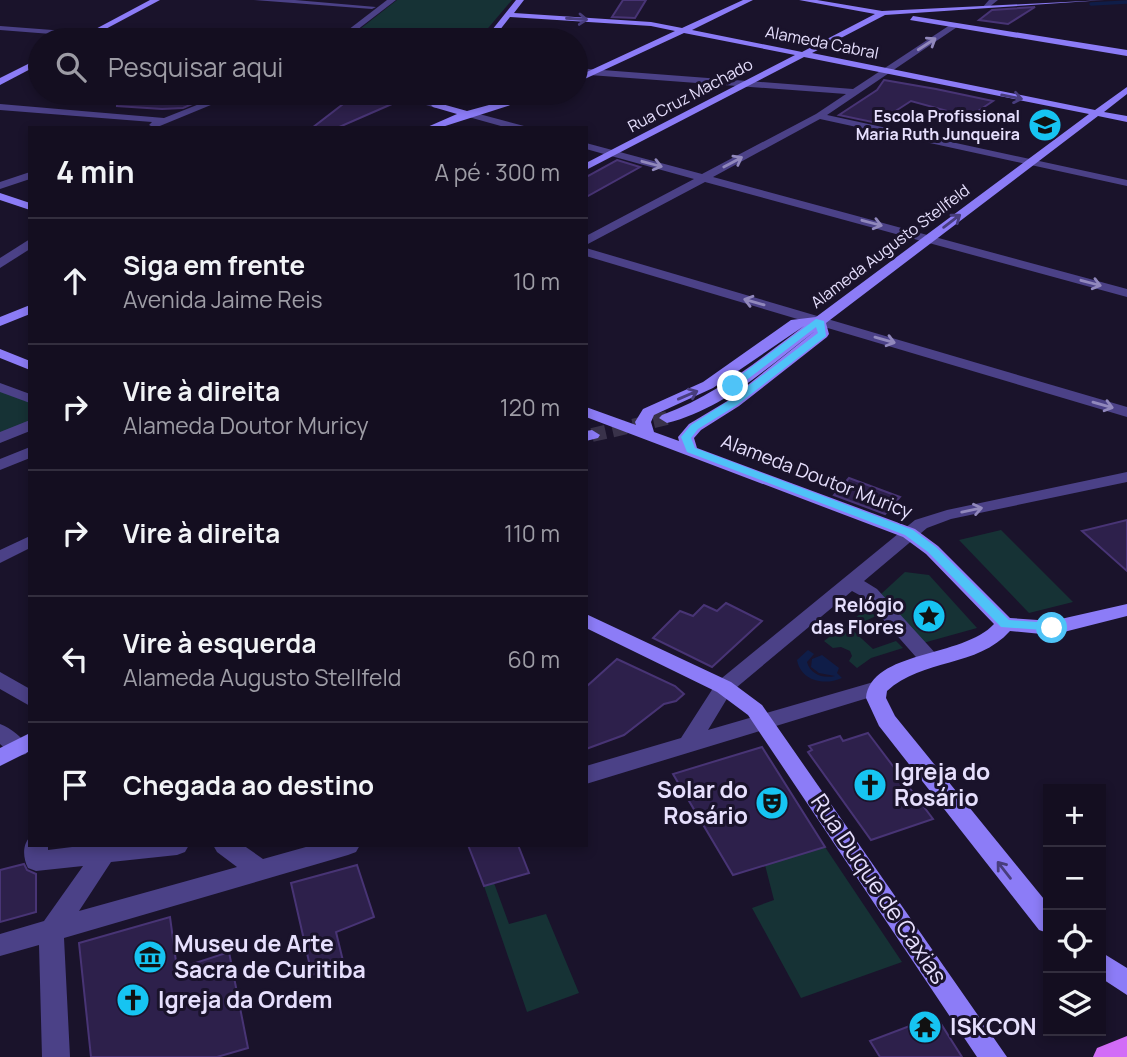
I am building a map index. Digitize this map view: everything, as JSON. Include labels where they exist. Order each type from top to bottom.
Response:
[{"type":"main road","points":[[1107,1057],[1127,1049]]},
{"type":"street","points":[[103,28],[156,0]]},
{"type":"street","points":[[258,0],[372,7]]},
{"type":"street","points":[[356,28],[393,0]]},
{"type":"street","points":[[498,28],[520,0]]},
{"type":"street","points":[[588,75],[748,0]]},
{"type":"street","points":[[803,0],[1127,53]]},
{"type":"street","points":[[985,6],[994,0]]},
{"type":"street","points":[[883,13],[1101,0]]},
{"type":"street","name":"Rua Cruz Machado","points":[[588,166],[883,13]]},
{"type":"street","name":"Alameda Cabral","points":[[509,15],[650,24],[1127,120]]},
{"type":"street","points":[[588,240],[819,116],[956,25]]},
{"type":"street","points":[[0,28],[28,30]]},
{"type":"street","points":[[0,82],[28,67]]},
{"type":"street","points":[[588,72],[855,92]]},
{"type":"street","name":"Alameda Augusto Stellfeld","points":[[667,418],[718,396],[1127,90]]},
{"type":"street","points":[[0,107],[156,125],[205,105]]},
{"type":"street","points":[[172,126],[175,120],[215,105]]},
{"type":"street","points":[[436,105],[513,126]]},
{"type":"street","points":[[435,126],[500,105]]},
{"type":"street","points":[[819,116],[1127,183]]},
{"type":"street","points":[[588,147],[1127,293]]},
{"type":"street","points":[[0,186],[28,176]]},
{"type":"street","points":[[0,196],[28,206]]},
{"type":"street","points":[[0,264],[28,244]]},
{"type":"street","points":[[588,253],[1127,412]]},
{"type":"street","points":[[0,322],[28,310]]},
{"type":"street","points":[[647,434],[643,422],[648,412],[708,386],[796,323],[819,321]]},
{"type":"street","points":[[690,450],[686,437],[695,427],[734,402],[822,334],[819,321]]},
{"type":"street","points":[[0,354],[28,365]]},
{"type":"street","points":[[0,387],[28,398]]},
{"type":"street","name":"Alameda Doutor Muricy","points":[[588,413],[909,533],[932,550],[1005,624]]},
{"type":"street","points":[[0,438],[28,426]]},
{"type":"street","points":[[0,465],[28,453]]},
{"type":"street","points":[[688,745],[724,687],[921,524],[947,515],[1127,477]]},
{"type":"street","points":[[0,557],[28,542]]},
{"type":"street","points":[[850,581],[870,593],[930,660]]},
{"type":"street","points":[[588,774],[877,688],[892,673],[991,643],[1005,624],[1052,628],[1127,610]]},
{"type":"street","name":"Rua Duque de Caxias","points":[[588,621],[724,687],[740,697],[766,722],[993,1057]]},
{"type":"street","points":[[0,680],[28,698]]},
{"type":"street","points":[[877,688],[876,698],[886,720],[1043,916]]},
{"type":"street","points":[[0,732],[16,749]]},
{"type":"street","points":[[36,847],[36,861],[159,847]]},
{"type":"street","points":[[56,1057],[51,932],[108,847]]},
{"type":"street","points":[[228,847],[261,871]]},
{"type":"street","points":[[0,945],[341,847]]},
{"type":"street","points":[[1106,967],[1127,983]]},
{"type":"green space","points":[[397,0],[512,0],[488,28],[361,28]]},
{"type":"green space","points":[[0,387],[28,398],[28,426],[0,438]]},
{"type":"green space","points":[[1001,530],[1073,602],[1029,613],[959,540]]},
{"type":"green space","points":[[905,572],[929,575],[977,628],[923,643],[880,595]]},
{"type":"green space","points":[[867,609],[876,616],[850,628],[873,649],[896,641],[903,648],[871,658],[857,668],[849,661],[852,656],[850,651],[841,647],[833,648],[824,641]]},
{"type":"green space","points":[[825,847],[902,962],[801,998],[752,908],[774,900],[765,865]]},
{"type":"green space","points":[[494,883],[509,924],[546,914],[579,993],[527,1012],[484,886]]},
{"type":"water","points":[[808,650],[814,654],[807,662],[814,672],[822,676],[835,676],[819,673],[811,667],[812,659],[822,655],[839,668],[837,673],[842,678],[828,682],[814,680],[803,673],[797,660]]},
{"type":"building","points":[[623,0],[646,0],[635,18],[612,17]]},
{"type":"building","points":[[1035,7],[1008,24],[979,20],[992,10]]},
{"type":"building","points":[[884,80],[993,101],[969,117],[911,101],[877,123],[839,115],[877,90]]},
{"type":"building","points":[[117,105],[190,105],[162,109]]},
{"type":"building","points":[[342,105],[390,105],[342,126],[315,126]]},
{"type":"building","points":[[617,160],[640,167],[588,196],[588,176]]},
{"type":"building","points":[[849,478],[900,497],[885,514],[834,495]]},
{"type":"building","points":[[1127,520],[1127,571],[1082,531]]},
{"type":"building","points":[[726,603],[762,621],[712,667],[653,638],[680,611],[693,616],[704,605],[717,611]]},
{"type":"building","points":[[617,659],[675,686],[684,694],[676,701],[664,704],[624,735],[588,748],[588,685]]},
{"type":"building","name":"Igreja do Rosário","points":[[868,733],[933,819],[871,840],[808,752],[812,750],[809,746],[840,736],[843,741]]},
{"type":"building","points":[[762,747],[825,847],[733,875],[673,774]]},
{"type":"building","points":[[469,847],[519,847],[529,873],[484,886]]},
{"type":"building","points":[[24,864],[27,870],[36,874],[36,912],[0,922],[0,870]]},
{"type":"building","points":[[357,865],[374,917],[336,932],[344,965],[312,975],[291,883]]},
{"type":"building","name":"Igreja da Ordem","points":[[170,917],[177,969],[229,952],[248,1048],[217,1057],[91,1057],[79,943]]},
{"type":"building","name":"ISKCON","points":[[936,1016],[962,1057],[880,1057],[870,1041]]},
{"type":"waterway","points":[[1091,4],[1127,2]]},
{"type":"tunnel","points":[[592,435],[667,418]]},
{"type":"place","name":"Escola Profissional Maria Ruth Junqueira","points":[[1045,125]]},
{"type":"place","name":"Relógio das Flores","points":[[929,616]]},
{"type":"place","name":"Igreja do Rosário","points":[[870,785]]},
{"type":"place","name":"Solar do Rosário","points":[[772,803]]},
{"type":"place","name":"Museu de Arte Sacra de Curitiba","points":[[150,957]]},
{"type":"place","name":"Igreja da Ordem","points":[[133,1000]]},
{"type":"place","name":"ISKCON","points":[[925,1027]]},
{"type":"route","points":[[733,386],[819,321],[822,334],[734,402],[695,427],[686,437],[690,450],[909,533],[932,550],[1005,624],[1052,628]]}]
